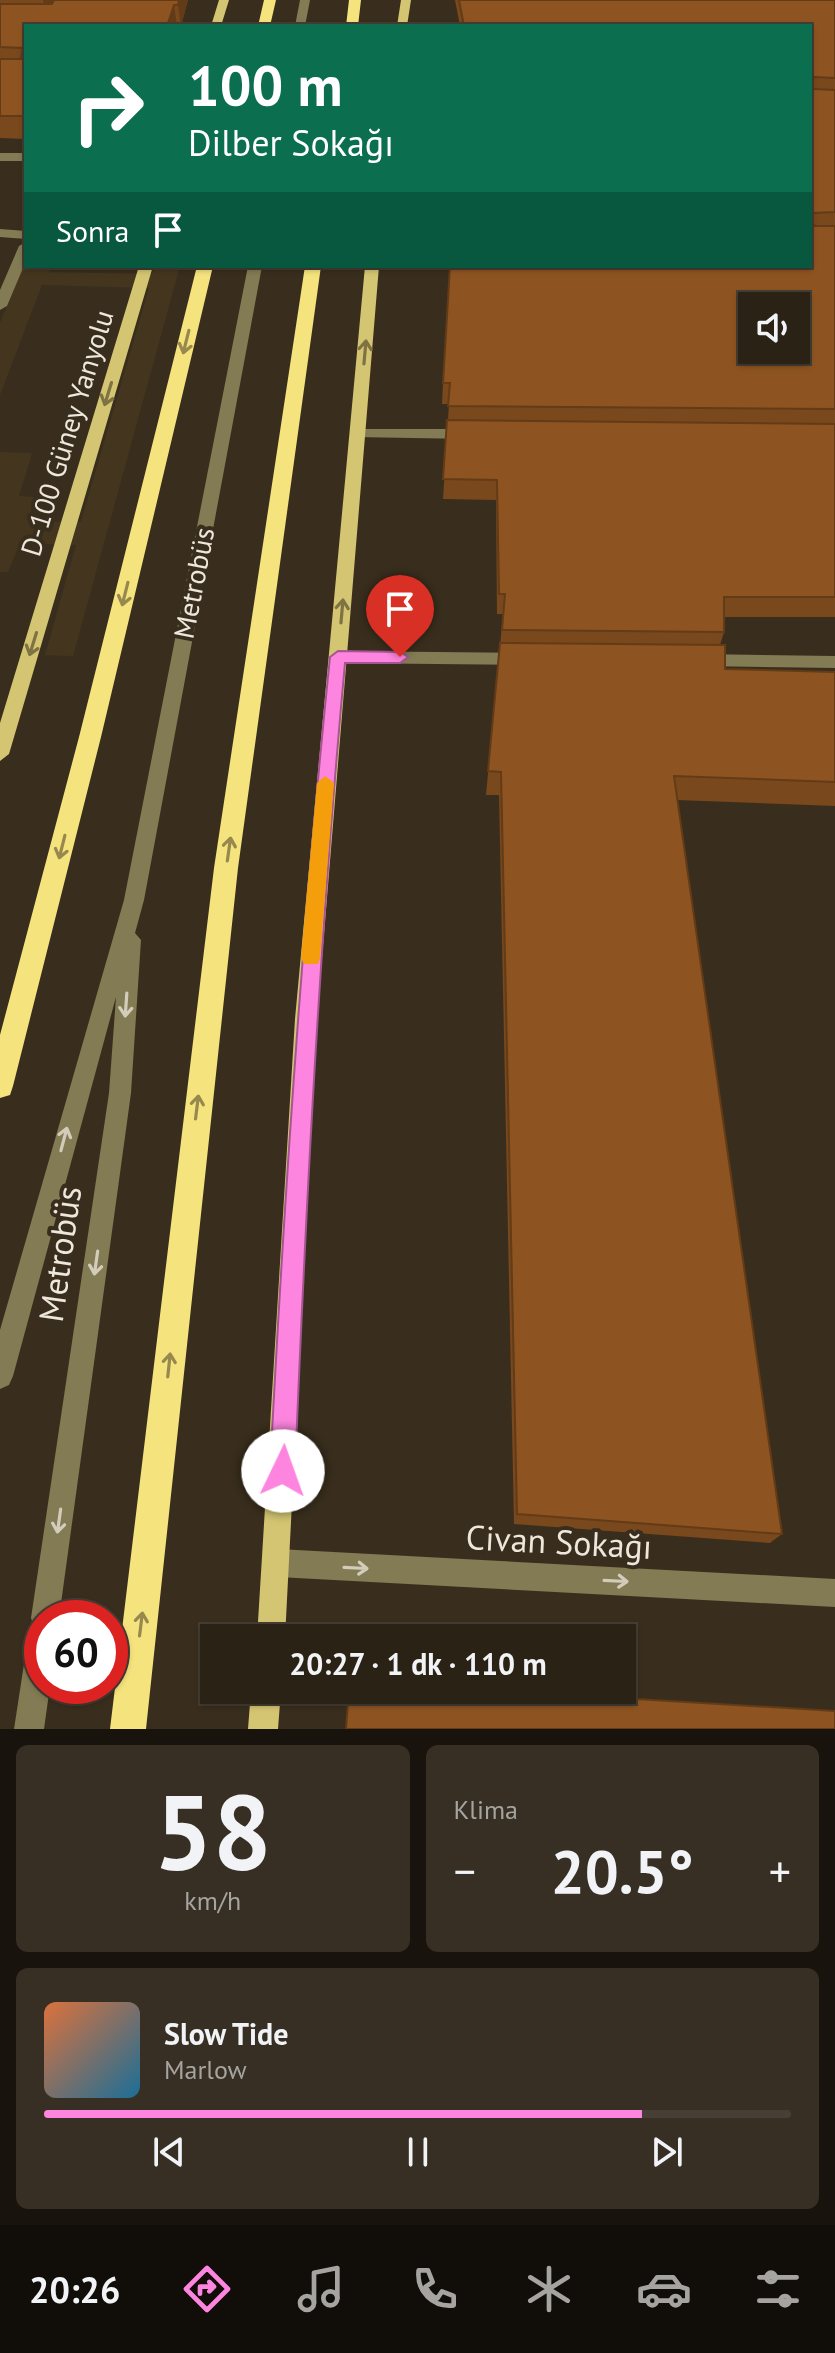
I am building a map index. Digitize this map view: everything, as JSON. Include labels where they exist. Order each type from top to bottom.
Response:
[{"type":"highway","points":[[264,24],[270,0]]},
{"type":"highway","points":[[352,24],[355,0]]},
{"type":"highway","points":[[0,1086],[90,737],[205,268]]},
{"type":"highway","points":[[128,1729],[224,884],[313,268]]},
{"type":"main road","points":[[217,24],[224,0]]},
{"type":"main road","points":[[402,24],[406,0]]},
{"type":"main road","name":"D-100 Güney Yanyolu","points":[[2,742],[145,268]]},
{"type":"main road","points":[[272,1624],[278,1563],[299,1115],[319,850],[372,268]]},
{"type":"main road","points":[[263,1729],[265,1704]]},
{"type":"street","points":[[300,24],[305,0]]},
{"type":"street","points":[[0,157],[24,157]]},
{"type":"street","points":[[0,233],[24,235]]},
{"type":"street","points":[[0,306],[24,251]]},
{"type":"street","name":"Metrobüs","points":[[0,1376],[77,1093],[134,900],[255,268]]},
{"type":"street","points":[[359,434],[486,435]]},
{"type":"street","points":[[338,657],[540,659]]},
{"type":"street","points":[[680,660],[835,662]]},
{"type":"street","name":"Metrobüs","points":[[48,1600],[120,1093],[134,900]]},
{"type":"street","name":"Civan Sokağı","points":[[278,1563],[835,1593]]},
{"type":"street","points":[[29,1729],[33,1704]]},
{"type":"shaded area","points":[[24,265],[24,268],[50,268],[49,272],[152,274],[154,268],[179,268],[73,656],[45,655],[76,545],[20,543],[8,572],[0,572],[0,452],[32,453],[19,496],[35,497],[28,521],[81,522],[149,288],[42,285],[0,395],[0,323]]},
{"type":"building","points":[[54,0],[179,0],[168,24],[24,24],[24,116],[0,116],[0,59],[21,59],[23,48],[0,47],[0,4],[52,4]]},
{"type":"building","points":[[459,0],[835,0],[835,78],[814,77],[812,83],[812,24],[464,24]]},
{"type":"building","points":[[812,87],[835,90],[835,212],[813,213],[812,223]]},
{"type":"building","points":[[812,223],[815,226],[835,226],[835,409],[448,406],[450,383],[443,383],[450,268],[812,268]]},
{"type":"building","points":[[447,420],[835,424],[835,597],[724,597],[724,632],[502,630],[505,594],[499,594],[497,480],[443,479]]},
{"type":"building","points":[[500,643],[725,645],[725,669],[835,672],[835,782],[674,776],[782,1534],[517,1514],[501,772],[488,771]]},
{"type":"building","points":[[636,1699],[835,1711],[835,1729],[346,1729],[348,1704],[636,1704]]},
{"type":"slow traffic","points":[[311,958],[325,783]]},
{"type":"route","points":[[283,1471],[298,1130],[319,850],[338,657],[400,657]]}]
